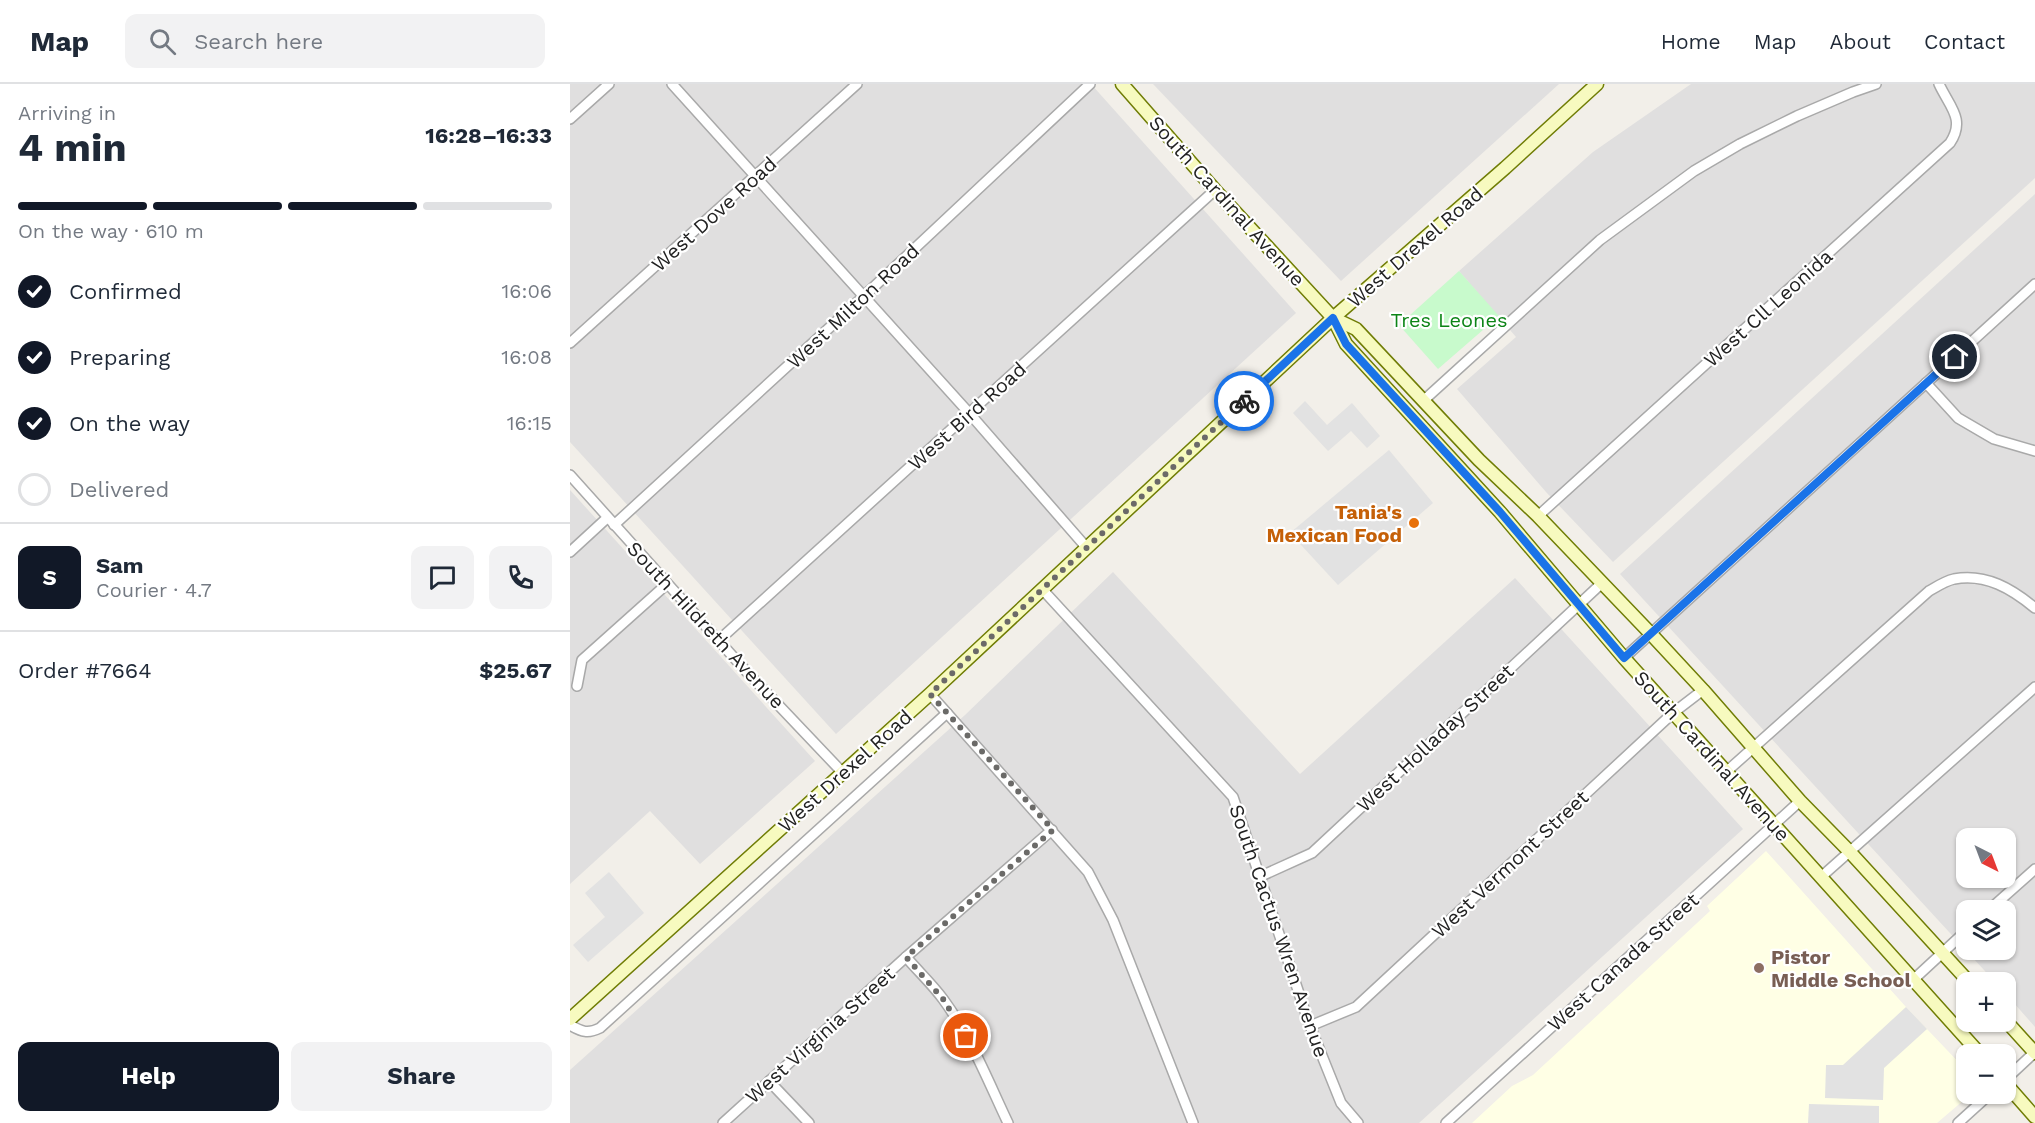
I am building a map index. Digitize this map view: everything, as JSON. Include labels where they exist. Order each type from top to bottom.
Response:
[{"type":"main road","name":"South Cardinal Avenue","points":[[1122,84],[1215,190],[1333,318],[1346,344],[1500,512],[1624,658],[1971,1044]]},
{"type":"main road","name":"West Drexel Road","points":[[570,1019],[930,694],[1333,318],[1505,168],[1597,84]]},
{"type":"main road","name":"South Cardinal Avenue","points":[[1333,318],[1356,329],[1479,460],[1538,516],[1703,690],[1800,801],[1960,972]]},
{"type":"main road","points":[[2015,1032],[2035,1053]]},
{"type":"main road","points":[[2016,1096],[2035,1118]]},
{"type":"street","points":[[570,119],[609,84]]},
{"type":"street","points":[[672,84],[970,414],[1086,547]]},
{"type":"street","name":"West Dove Road","points":[[570,343],[857,84]]},
{"type":"street","name":"West Milton Road","points":[[570,552],[610,521],[864,296],[1090,84]]},
{"type":"street","points":[[1423,401],[1600,240],[1694,171],[1740,144],[1797,116],[1876,84]]},
{"type":"street","name":"West Cll Leonida","points":[[1538,516],[1950,143],[1958,127],[1957,118],[1939,84]]},
{"type":"street","name":"West Bird Road","points":[[718,641],[1215,190]]},
{"type":"street","points":[[1624,658],[2035,284]]},
{"type":"street","points":[[1926,384],[1958,418],[1994,439],[2035,451]]},
{"type":"street","name":"South Hildreth Avenue","points":[[570,475],[718,641],[843,773]]},
{"type":"street","points":[[1726,772],[1929,591],[1952,579],[1977,578],[2003,585],[2035,609]]},
{"type":"street","name":"West Holladay Street","points":[[1259,877],[1312,853],[1602,583]]},
{"type":"street","points":[[577,686],[582,660],[667,584]]},
{"type":"street","name":"South Cactus Wren Avenue","points":[[1042,589],[1233,797],[1310,1026],[1341,1103],[1358,1123]]},
{"type":"street","points":[[1821,877],[2035,687]]},
{"type":"street","name":"West Vermont Street","points":[[1310,1026],[1356,1007],[1673,713],[1703,690]]},
{"type":"street","points":[[930,694],[1088,872],[1113,920],[1193,1123]]},
{"type":"street","name":"West Drexel Road","points":[[570,1025],[589,1033],[600,1028],[948,713]]},
{"type":"street","name":"West Canada Street","points":[[1446,1123],[1800,801]]},
{"type":"street","name":"West Virginia Street","points":[[723,1123],[906,957],[1053,830]]},
{"type":"street","points":[[2000,900],[2035,869]]},
{"type":"street","points":[[1913,980],[1956,940]]},
{"type":"street","points":[[906,957],[943,999],[959,1023],[974,1048],[1008,1123]]},
{"type":"street","points":[[2016,1070],[2035,1053]]},
{"type":"street","points":[[769,1081],[809,1123]]},
{"type":"street","points":[[1958,1123],[1979,1104]]},
{"type":"shaded area","points":[[570,84],[1091,84],[1296,313],[836,734],[570,442]]},
{"type":"shaded area","points":[[1153,84],[1559,84],[1341,281]]},
{"type":"shaded area","name":"Tres Leones","points":[[1691,84],[2035,84],[2035,178],[1613,562],[1546,492],[1457,389],[1516,337],[1459,271],[1593,152]]},
{"type":"shaded area","points":[[2035,194],[2035,1027],[2016,1005],[2016,972],[1986,972],[1975,960],[2016,960],[2016,900],[1956,900],[1956,940],[1620,574]]},
{"type":"shaded area","points":[[1305,401],[1327,425],[1352,403],[1380,436],[1367,448],[1351,431],[1328,451],[1293,413]]},
{"type":"shaded area","points":[[1389,450],[1433,503],[1338,585],[1290,533]]},
{"type":"shaded area","points":[[570,490],[815,761],[700,864],[650,811],[570,884]]},
{"type":"shaded area","points":[[1113,572],[1300,774],[1515,578],[1743,829],[1419,1123],[570,1123],[570,1070],[965,715]]},
{"type":"shaded area","name":"Pistor Middle School","points":[[1766,851],[1956,1060],[1956,1104],[1959,1104],[1937,1123],[1472,1123],[1512,1086],[1533,1075],[1710,911],[1707,906]]},
{"type":"shaded area","points":[[609,872],[644,913],[588,962],[573,945],[605,917],[585,893]]},
{"type":"shaded area","points":[[1906,1007],[1927,1029],[1884,1068],[1883,1100],[1825,1098],[1826,1065],[1843,1065]]},
{"type":"shaded area","points":[[1809,1104],[1879,1106],[1879,1123],[1808,1123]]},
{"type":"green space","name":"Tres Leones","points":[[1459,271],[1499,316],[1438,369],[1399,325]]},
{"type":"way so far","points":[[966,1036],[943,999],[906,957],[1053,830],[930,694],[1244,401]]},
{"type":"place","name":"Tania's Mexican Food","points":[[1414,523]]},
{"type":"place","name":"Pistor Middle School","points":[[1759,968]]},
{"type":"route","points":[[1244,401],[1333,318],[1346,344],[1500,512],[1624,658],[1955,357]]}]
